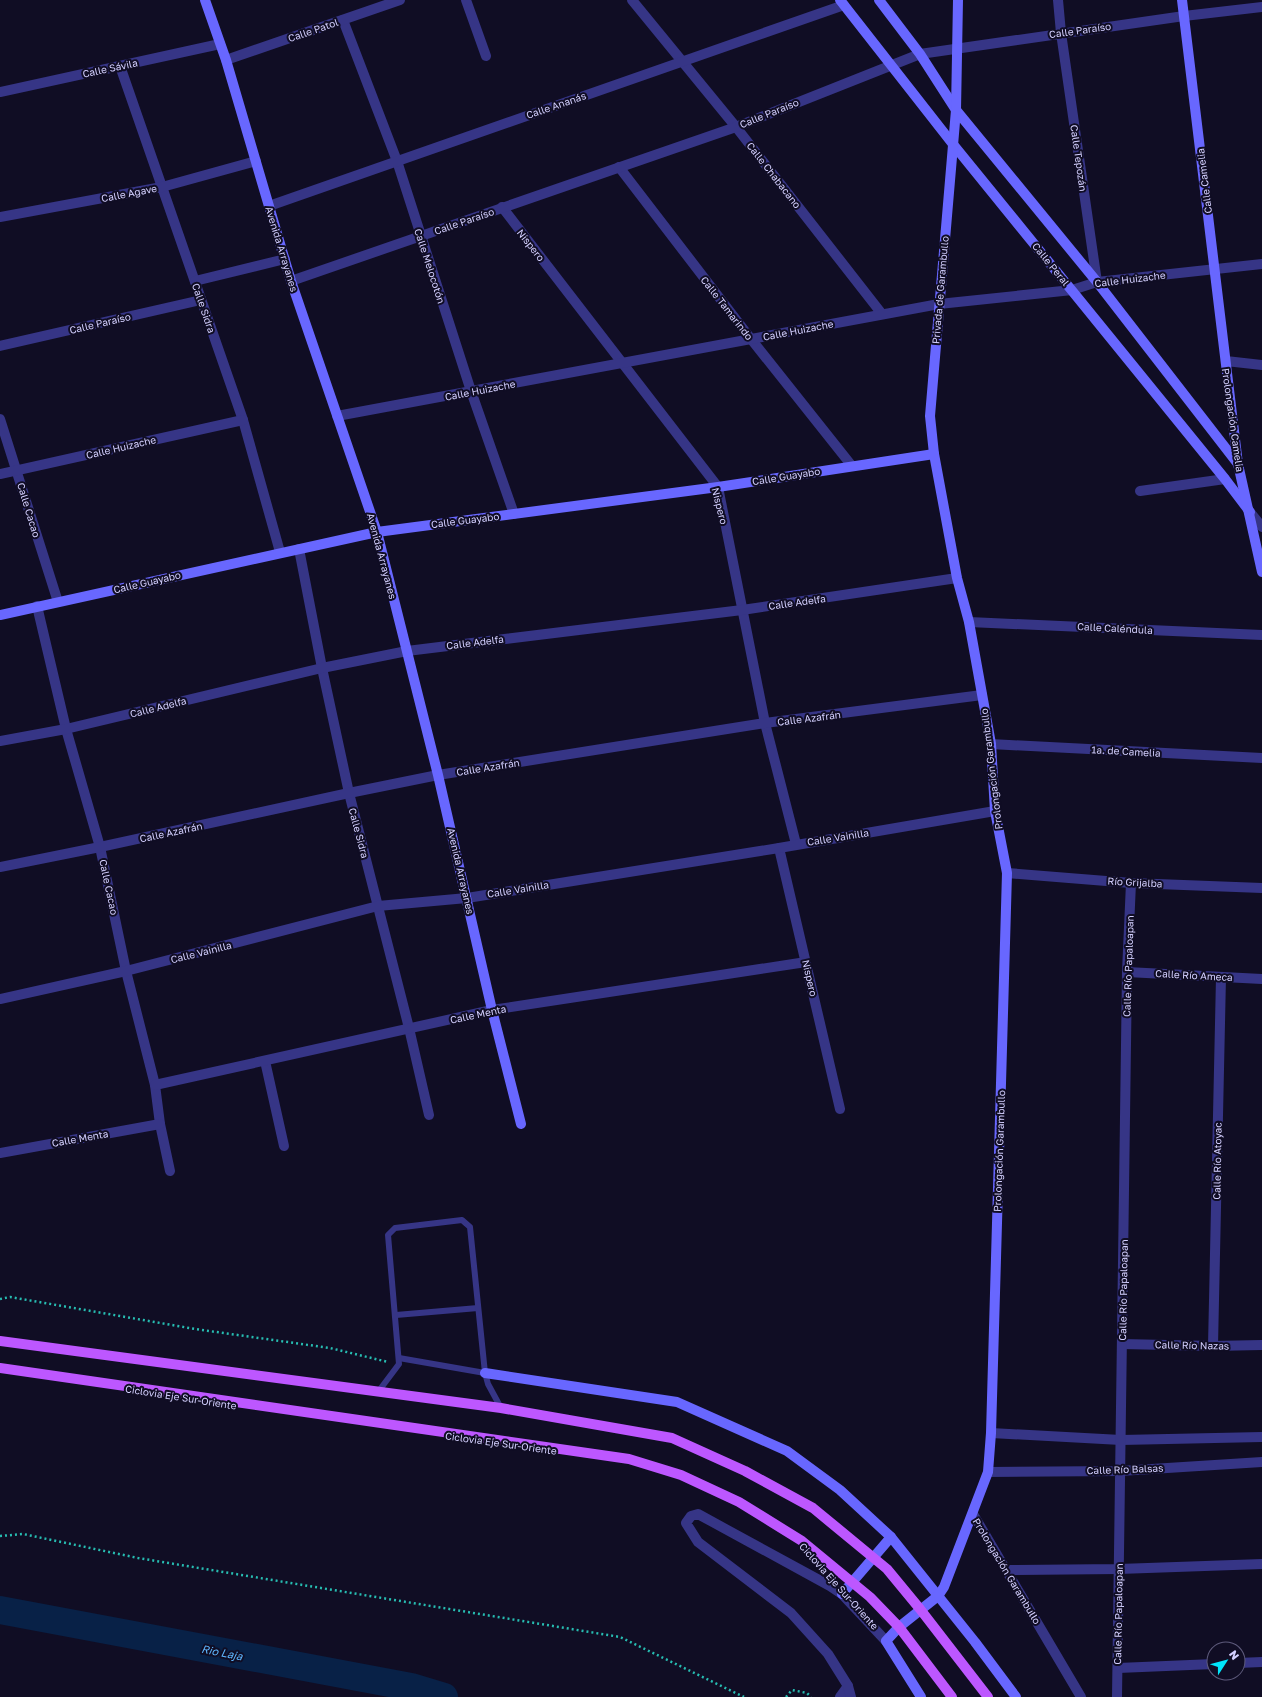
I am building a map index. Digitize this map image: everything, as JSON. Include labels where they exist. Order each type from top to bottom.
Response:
[{"type":"main road","points":[[0,1342],[501,1408],[672,1438],[745,1471],[813,1508],[887,1569],[988,1697]]},
{"type":"main road","points":[[0,1368],[629,1459],[681,1474],[738,1502],[802,1541],[852,1582],[870,1597],[899,1627],[952,1697]]},
{"type":"street","name":"Avenida Arrayanes","points":[[205,0],[226,60],[291,281],[377,532],[438,775],[492,1010],[521,1124]]},
{"type":"street","name":"Calle Patol","points":[[226,60],[400,0]]},
{"type":"street","points":[[466,0],[486,56]]},
{"type":"street","name":"Calle Chabacano","points":[[632,0],[736,127],[882,314]]},
{"type":"street","points":[[879,0],[920,54],[956,110],[1097,282],[1238,464]]},
{"type":"street","name":"Privada de Garambullo","points":[[957,578],[934,454],[930,416],[956,110],[958,0]]},
{"type":"street","name":"Calle Tepozán","points":[[1058,0],[1061,33],[1097,282]]},
{"type":"street","name":"Calle Camelia","points":[[1182,0],[1226,362]]},
{"type":"street","name":"Calle Ananás","points":[[269,206],[683,61],[842,2]]},
{"type":"street","name":"Calle Peral","points":[[842,2],[952,143],[1262,527]]},
{"type":"street","name":"Calle Paraíso","points":[[291,281],[736,127],[920,54],[957,47],[1184,16],[1262,7]]},
{"type":"street","name":"Calle Melocotón","points":[[343,20],[397,161],[471,391],[514,514]]},
{"type":"street","name":"Calle Sávila","points":[[0,92],[220,44]]},
{"type":"street","name":"Calle Sidra","points":[[120,66],[243,420],[280,552]]},
{"type":"street","name":"Calle Agave","points":[[0,217],[162,187],[256,161]]},
{"type":"street","name":"Calle Tamarindo","points":[[619,167],[751,339],[852,466]]},
{"type":"street","name":"Nispero","points":[[502,207],[718,487],[765,723],[796,844]]},
{"type":"street","points":[[195,281],[285,259]]},
{"type":"street","name":"Calle Huizache","points":[[337,416],[939,304],[1072,290],[1097,282],[1262,264]]},
{"type":"street","name":"Calle Paraíso","points":[[0,346],[201,300]]},
{"type":"street","points":[[1226,362],[1262,365]]},
{"type":"street","name":"Prolongación Camelia","points":[[1226,362],[1238,464],[1250,512],[1262,572]]},
{"type":"street","name":"Calle Cacao","points":[[0,419],[58,602]]},
{"type":"street","name":"Calle Huizache","points":[[0,474],[243,420]]},
{"type":"street","name":"Calle Guayabo","points":[[0,614],[377,532],[718,487],[934,454]]},
{"type":"street","points":[[1140,491],[1224,479]]},
{"type":"street","name":"Calle Sidra","points":[[299,549],[322,668],[349,793],[409,1028],[429,1115]]},
{"type":"street","name":"Calle Adelfa","points":[[0,741],[66,729],[322,668],[407,651],[742,610],[957,578]]},
{"type":"street","name":"Prolongación Garambullo","points":[[957,578],[969,622],[982,695],[990,744],[995,812],[1008,873],[991,1434],[988,1472],[973,1514],[1081,1697]]},
{"type":"street","name":"Calle Cacao","points":[[37,606],[66,729],[100,847],[126,971],[155,1085],[160,1124],[170,1171]]},
{"type":"street","name":"Calle Caléndula","points":[[969,622],[1262,635]]},
{"type":"street","name":"Calle Azafrán","points":[[0,867],[438,775],[765,723],[982,695]]},
{"type":"street","name":"1a. de Camelia","points":[[990,744],[1262,758]]},
{"type":"street","name":"Calle Vainilla","points":[[0,999],[126,971],[378,906],[467,898],[995,812]]},
{"type":"street","name":"Nispero","points":[[779,848],[840,1109]]},
{"type":"street","name":"Río Grijalba","points":[[1008,873],[1131,883],[1262,888]]},
{"type":"street","name":"Calle Río Papaloapan","points":[[1117,1697],[1127,972],[1131,883]]},
{"type":"street","name":"Calle Menta","points":[[155,1085],[492,1010],[806,962]]},
{"type":"street","name":"Calle Río Ameca","points":[[1127,972],[1262,979]]},
{"type":"street","name":"Calle Río Atoyac","points":[[1213,1346],[1221,977]]},
{"type":"street","points":[[265,1061],[284,1146]]},
{"type":"street","name":"Calle Menta","points":[[0,1152],[160,1124]]},
{"type":"street","name":"Calle Río Nazas","points":[[1122,1344],[1213,1346],[1262,1345]]},
{"type":"street","points":[[484,1373],[677,1402],[787,1451],[840,1490],[891,1537],[975,1642],[1016,1697]]},
{"type":"street","points":[[991,1434],[1121,1440],[1262,1437]]},
{"type":"street","name":"Calle Río Balsas","points":[[988,1472],[1120,1471],[1262,1462]]},
{"type":"street","points":[[851,1697],[848,1686],[828,1654],[791,1613],[698,1542],[686,1523],[691,1516],[698,1514],[842,1594],[886,1641],[921,1697]]},
{"type":"street","points":[[886,1641],[899,1627],[938,1596],[944,1587],[973,1514]]},
{"type":"street","points":[[842,1594],[891,1537]]},
{"type":"street","points":[[1006,1570],[1119,1569],[1262,1564]]},
{"type":"street","points":[[1246,1663],[1262,1662]]},
{"type":"street","points":[[1118,1668],[1206,1664]]},
{"type":"street","points":[[840,1697],[848,1686]]},
{"type":"lane","points":[[378,1392],[399,1364],[388,1235],[395,1228],[462,1220],[470,1227],[484,1373],[488,1384],[501,1408]]},
{"type":"lane","points":[[396,1315],[478,1308]]},
{"type":"lane","points":[[399,1358],[484,1373]]},
{"type":"path","points":[[0,1536],[23,1534],[138,1558],[620,1637],[744,1697]]},
{"type":"path","points":[[786,1697],[792,1690],[807,1693],[811,1697]]},
{"type":"waterway","name":"Rio Laja","points":[[0,1610],[411,1687],[444,1697]]}]
